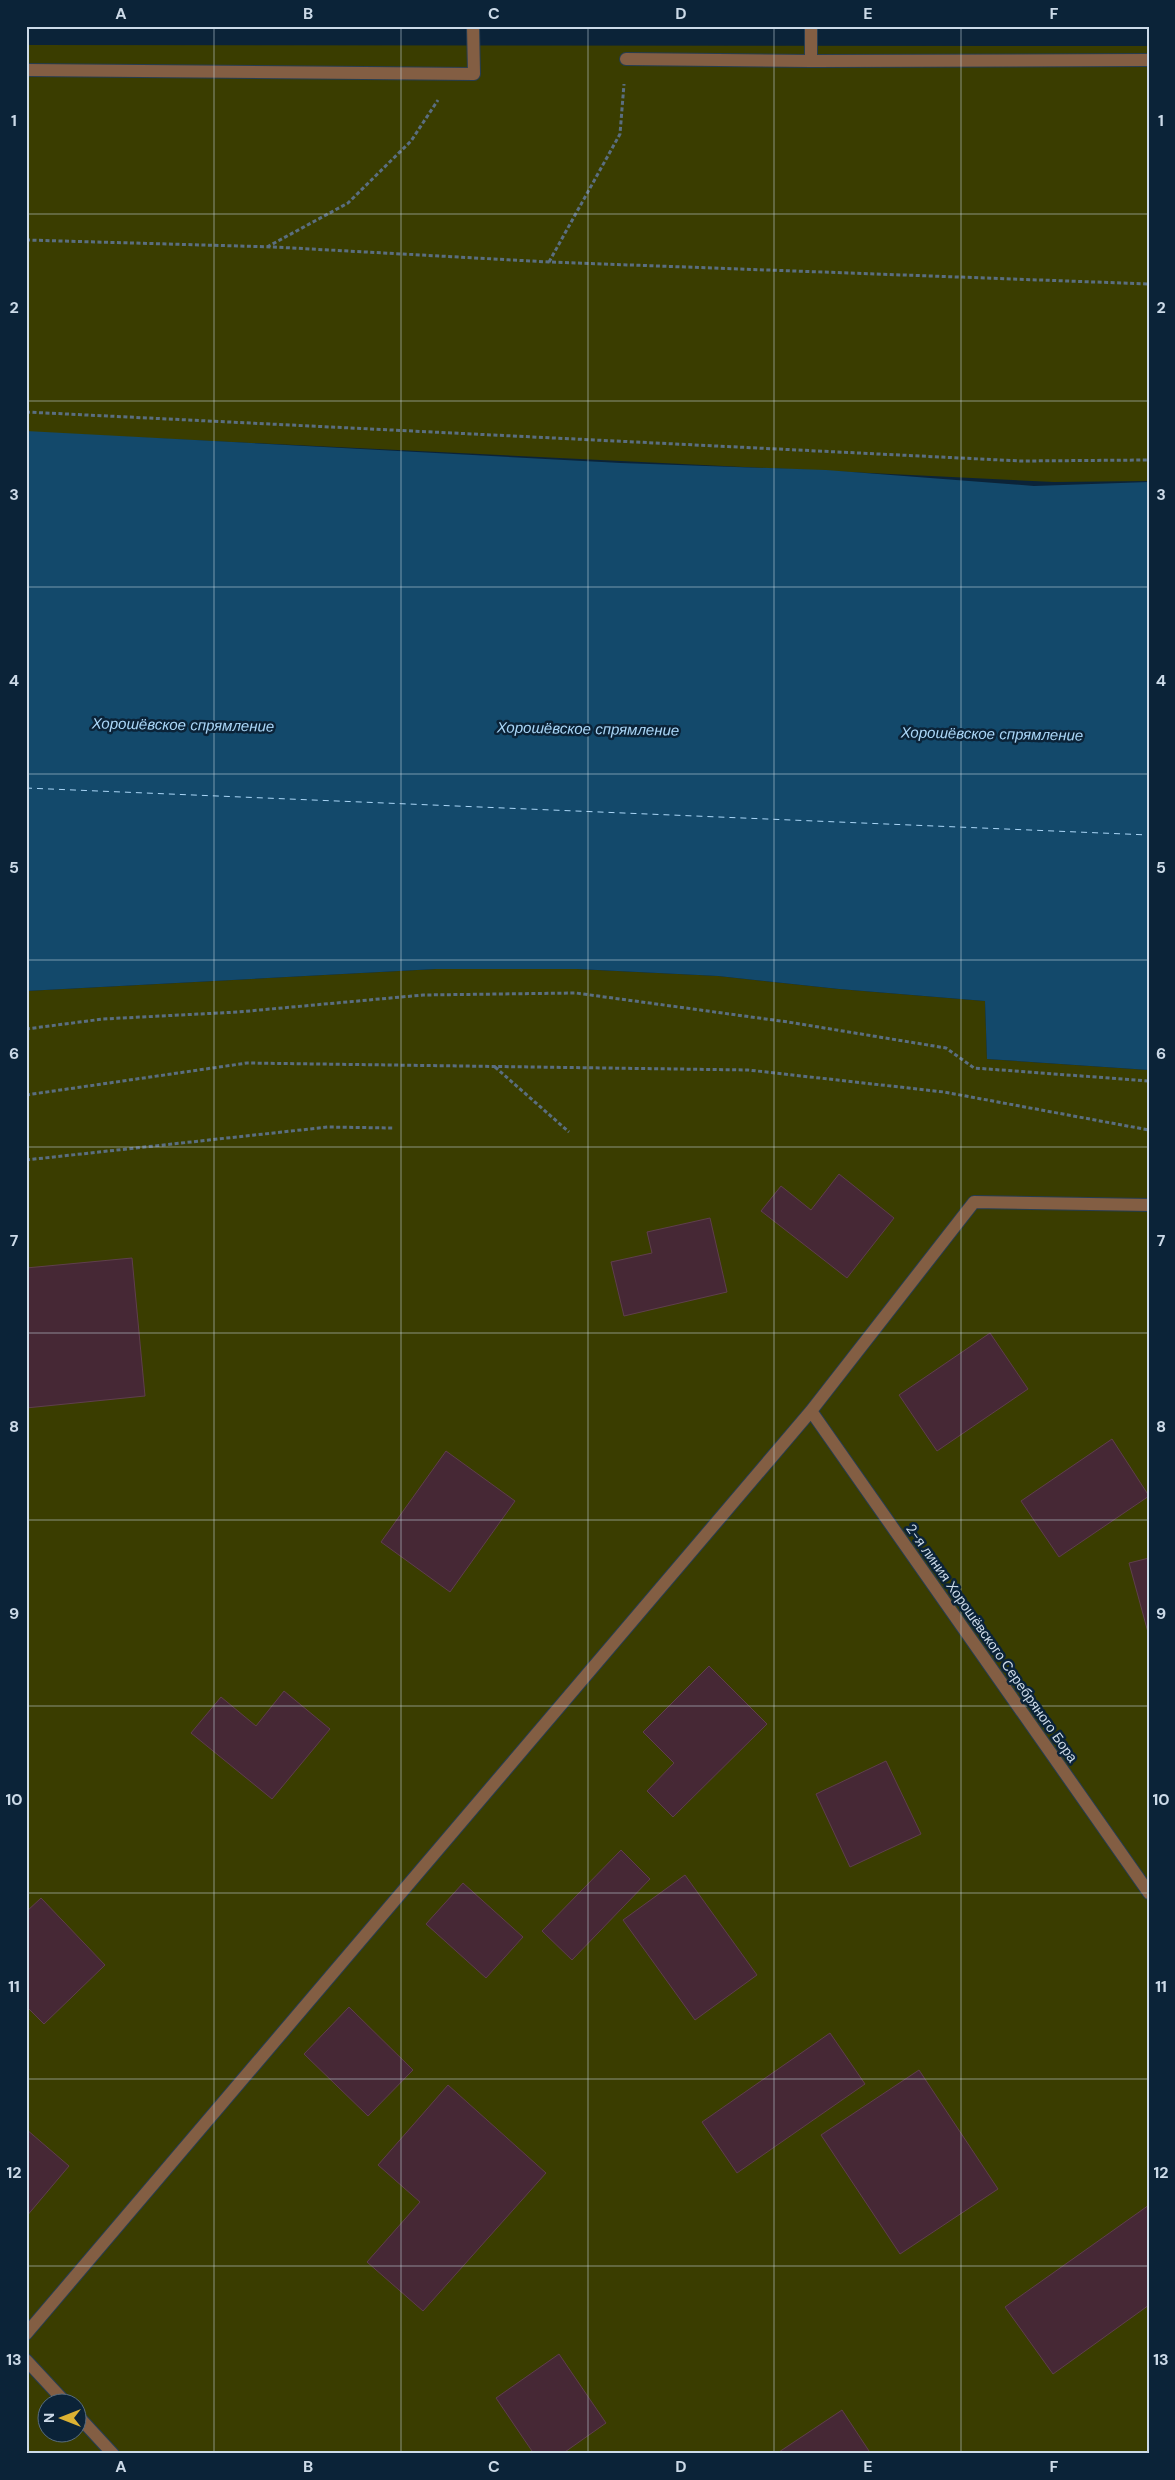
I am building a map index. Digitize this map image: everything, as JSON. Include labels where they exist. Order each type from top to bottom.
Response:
[{"type":"street","points":[[26,70],[474,74],[473,26]]},
{"type":"street","points":[[811,26],[811,61]]},
{"type":"street","points":[[626,59],[811,61],[1149,60]]},
{"type":"street","points":[[26,2334],[811,1410],[974,1202],[1149,1205]]},
{"type":"street","name":"2-я линия Хорошёвского Серебряного Бора","points":[[811,1410],[1149,1893]]},
{"type":"street","points":[[26,2360],[56,2392]]},
{"type":"street","points":[[88,2427],[113,2454]]},
{"type":"path","points":[[549,262],[620,134],[626,59]]},
{"type":"path","points":[[267,247],[348,203],[412,141],[455,74]]},
{"type":"path","points":[[26,240],[267,247],[549,262],[1124,285],[1149,284]]},
{"type":"path","points":[[26,412],[1021,461],[1149,460]]},
{"type":"path","points":[[26,1029],[103,1019],[238,1012],[423,994],[576,994],[788,1022],[946,1048],[974,1068],[1149,1081]]},
{"type":"path","points":[[26,1095],[247,1063],[748,1070],[944,1092],[1149,1130]]},
{"type":"path","points":[[495,1067],[569,1132]]},
{"type":"path","points":[[26,1160],[328,1127],[393,1128]]},
{"type":"shaded area","points":[[26,45],[1149,46],[1149,481],[1054,482],[26,432]]},
{"type":"shaded area","points":[[436,969],[577,969],[718,976],[839,989],[985,1001],[987,1059],[1149,1070],[1149,2454],[26,2454],[26,991]]},
{"type":"water","name":"Хорошёвское спрямление","points":[[26,431],[621,463],[826,470],[1034,486],[1149,482],[1149,1070],[987,1059],[985,1001],[839,989],[718,976],[577,969],[436,969],[26,991]]},
{"type":"building","points":[[839,1174],[894,1218],[847,1278],[761,1211],[781,1186],[811,1210]]},
{"type":"building","points":[[710,1218],[727,1292],[624,1316],[611,1262],[652,1253],[647,1232]]},
{"type":"building","points":[[132,1258],[145,1396],[26,1408],[26,1268]]},
{"type":"building","points":[[990,1333],[1028,1389],[937,1451],[899,1395]]},
{"type":"building","points":[[1112,1439],[1149,1496],[1059,1557],[1021,1501]]},
{"type":"building","points":[[446,1451],[515,1501],[450,1592],[381,1542]]},
{"type":"building","points":[[1149,1558],[1149,1636],[1129,1563]]},
{"type":"building","points":[[709,1666],[767,1724],[673,1817],[647,1791],[674,1763],[643,1732]]},
{"type":"building","points":[[284,1691],[330,1729],[272,1799],[191,1733],[221,1697],[256,1726]]},
{"type":"building","points":[[886,1761],[921,1834],[850,1867],[816,1794]]},
{"type":"building","points":[[621,1850],[650,1879],[572,1960],[542,1931]]},
{"type":"building","points":[[685,1875],[757,1975],[695,2020],[623,1920]]},
{"type":"building","points":[[463,1883],[523,1937],[486,1978],[426,1924]]},
{"type":"building","points":[[41,1898],[105,1965],[44,2024],[26,2006],[26,1912]]},
{"type":"building","points":[[349,2007],[413,2070],[368,2116],[304,2054]]},
{"type":"building","points":[[830,2033],[865,2084],[737,2173],[702,2122]]},
{"type":"building","points":[[919,2070],[998,2189],[900,2254],[821,2135]]},
{"type":"building","points":[[448,2085],[546,2173],[423,2311],[367,2262],[420,2202],[378,2165]]},
{"type":"building","points":[[26,2129],[69,2166],[26,2217]]},
{"type":"building","points":[[1149,2205],[1149,2305],[1053,2374],[1005,2307]]},
{"type":"building","points":[[559,2354],[606,2423],[562,2454],[534,2454],[496,2398]]},
{"type":"building","points":[[842,2410],[871,2454],[776,2454]]},
{"type":"ferry route","points":[[26,788],[1149,835]]}]
